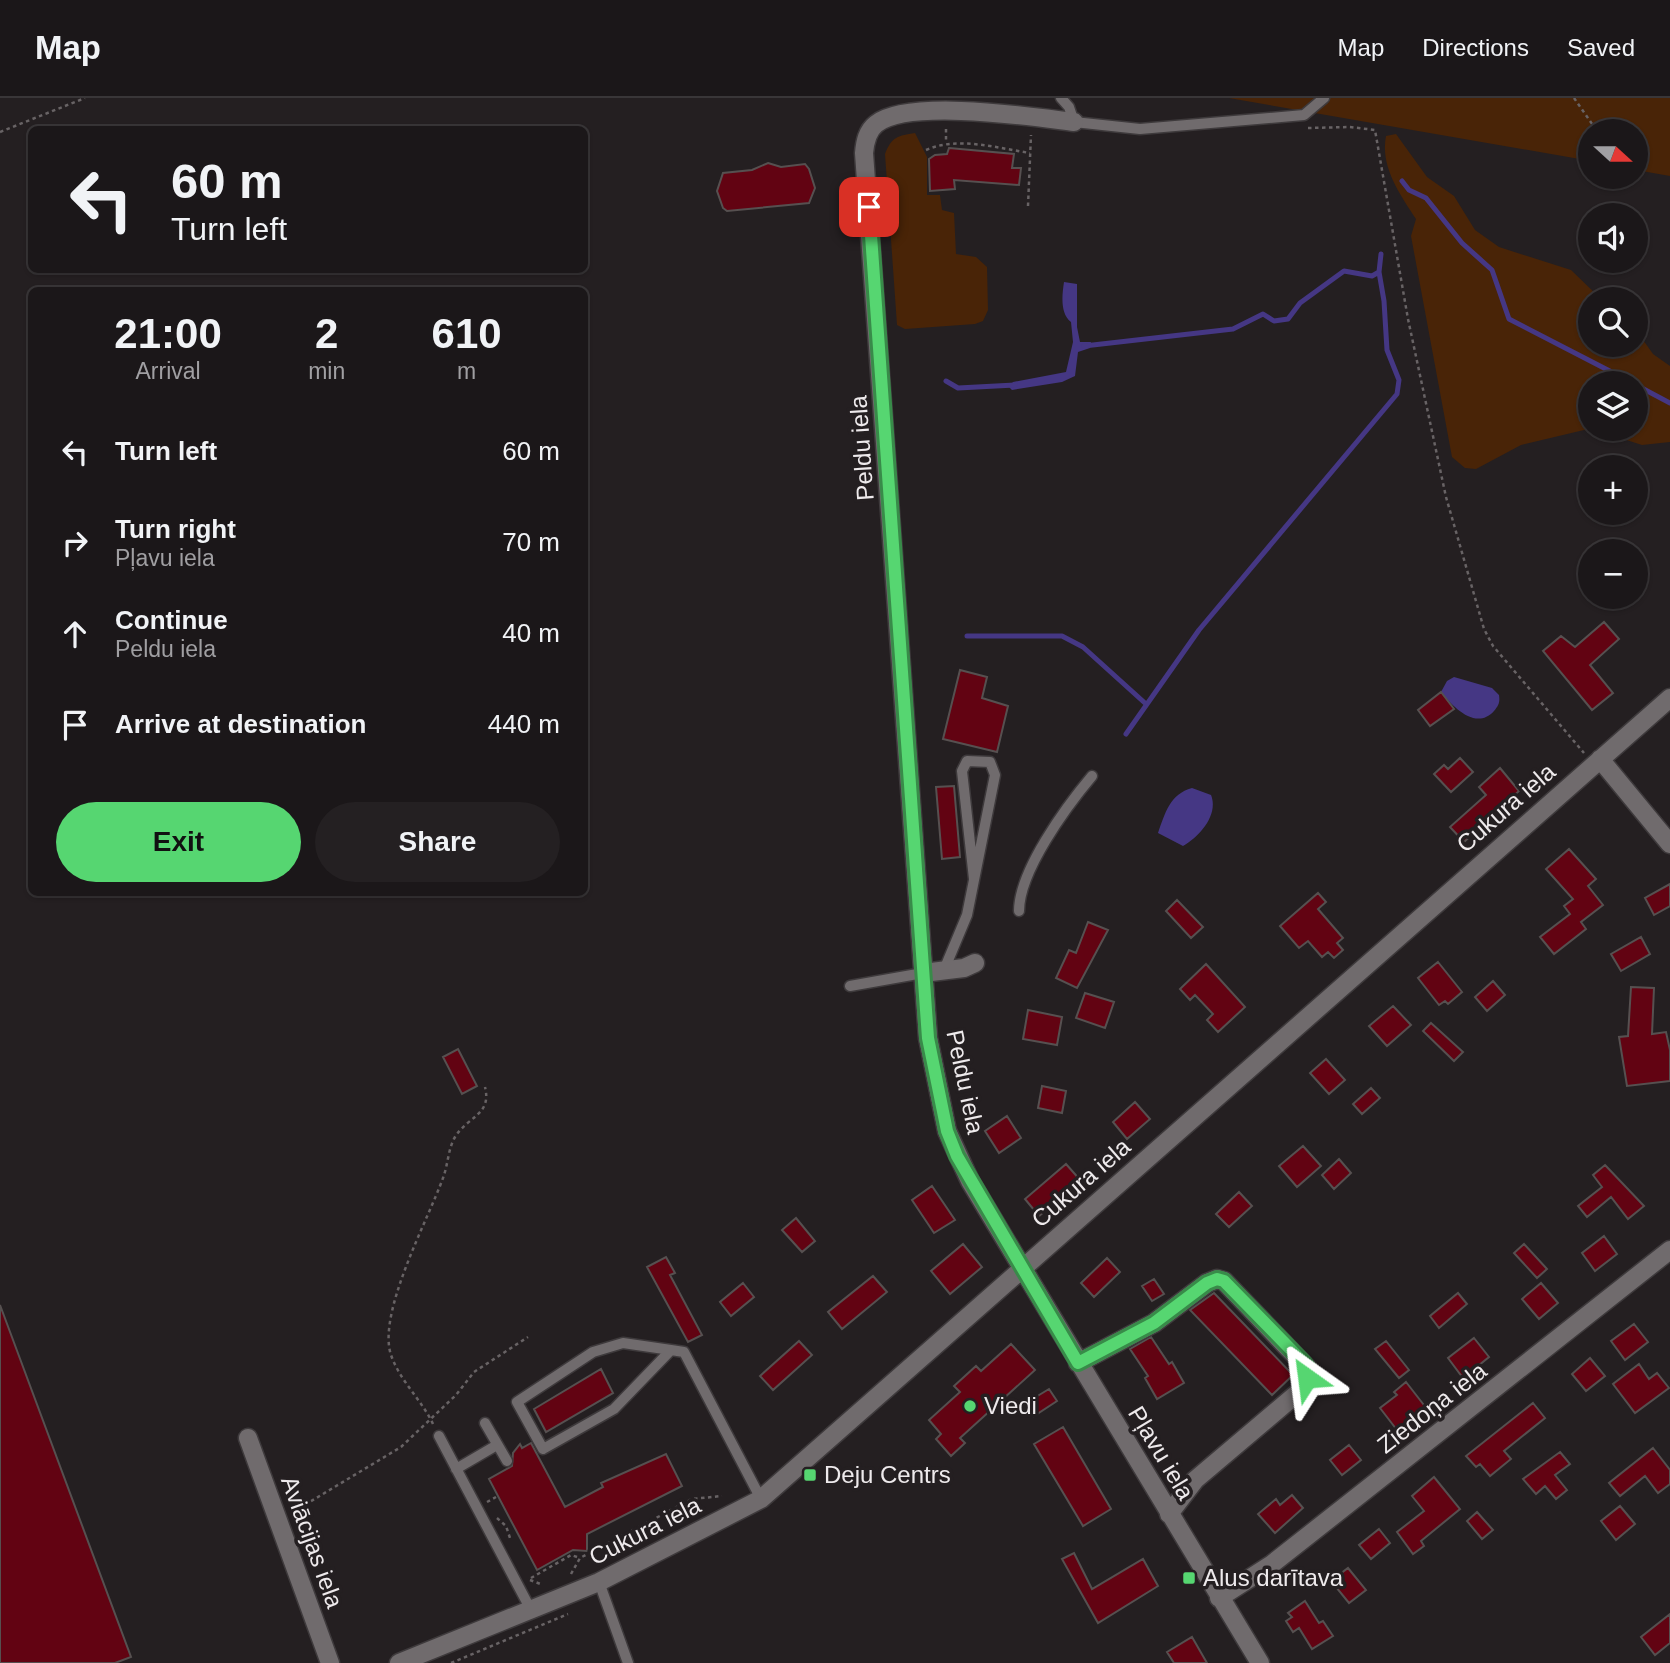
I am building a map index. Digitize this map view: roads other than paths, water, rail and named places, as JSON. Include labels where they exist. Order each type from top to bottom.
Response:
[{"type":"street","name":"Peldu iela","points":[[1021,1268],[970,1181],[947,1131],[928,1038],[864,153],[866,139],[877,116],[927,111],[982,112],[1074,122]]},
{"type":"street","name":"Cukura iela","points":[[399,1663],[599,1582],[761,1499],[1593,757],[1670,698]]},
{"type":"street","points":[[1593,757],[1670,844]]},
{"type":"street","points":[[923,973],[964,968],[975,962]]},
{"type":"street","name":"Ziedoņa iela","points":[[1219,1598],[1272,1564],[1670,1250]]},
{"type":"street","name":"Pļavu iela","points":[[1021,1268],[1260,1663]]},
{"type":"street","points":[[1078,1363],[1154,1323],[1207,1283],[1217,1279],[1224,1281],[1309,1370],[1300,1391],[1195,1480],[1169,1514]]},
{"type":"street","name":"Aviācijas iela","points":[[248,1438],[330,1663]]},
{"type":"lane","points":[[1061,98],[1069,107],[1074,122],[1140,129],[1304,115],[1324,98]]},
{"type":"lane","points":[[944,970],[967,915],[995,775],[990,762],[967,761],[962,771],[974,879]]},
{"type":"lane","points":[[1019,911],[1019,897],[1063,810],[1092,776]]},
{"type":"lane","points":[[850,986],[923,973]]},
{"type":"lane","points":[[671,1350],[614,1409],[542,1449],[517,1402],[593,1352],[623,1343],[671,1350],[684,1352],[761,1499]]},
{"type":"lane","points":[[485,1423],[507,1461]]},
{"type":"lane","points":[[439,1436],[531,1610]]},
{"type":"lane","points":[[456,1469],[497,1445]]},
{"type":"lane","points":[[599,1582],[628,1663]]},
{"type":"waterway","points":[[1402,181],[1409,190],[1426,198],[1462,243],[1492,270],[1509,319],[1610,371]]},
{"type":"waterway","points":[[1126,734],[1199,630],[1397,394],[1399,380],[1387,350],[1379,272],[1381,254]]},
{"type":"waterway","points":[[1084,346],[1233,329],[1263,314],[1274,321],[1288,319],[1300,303],[1344,271],[1372,276],[1379,272]]},
{"type":"waterway","points":[[946,381],[958,388],[1015,385]]},
{"type":"waterway","points":[[1648,391],[1670,403]]},
{"type":"waterway","points":[[967,636],[1062,636],[1083,647],[1146,704]]},
{"type":"place","name":"Viedi","points":[[970,1406]]},
{"type":"place","name":"Deju Centrs","points":[[810,1475]]},
{"type":"place","name":"Alus darītava","points":[[1189,1578]]}]
